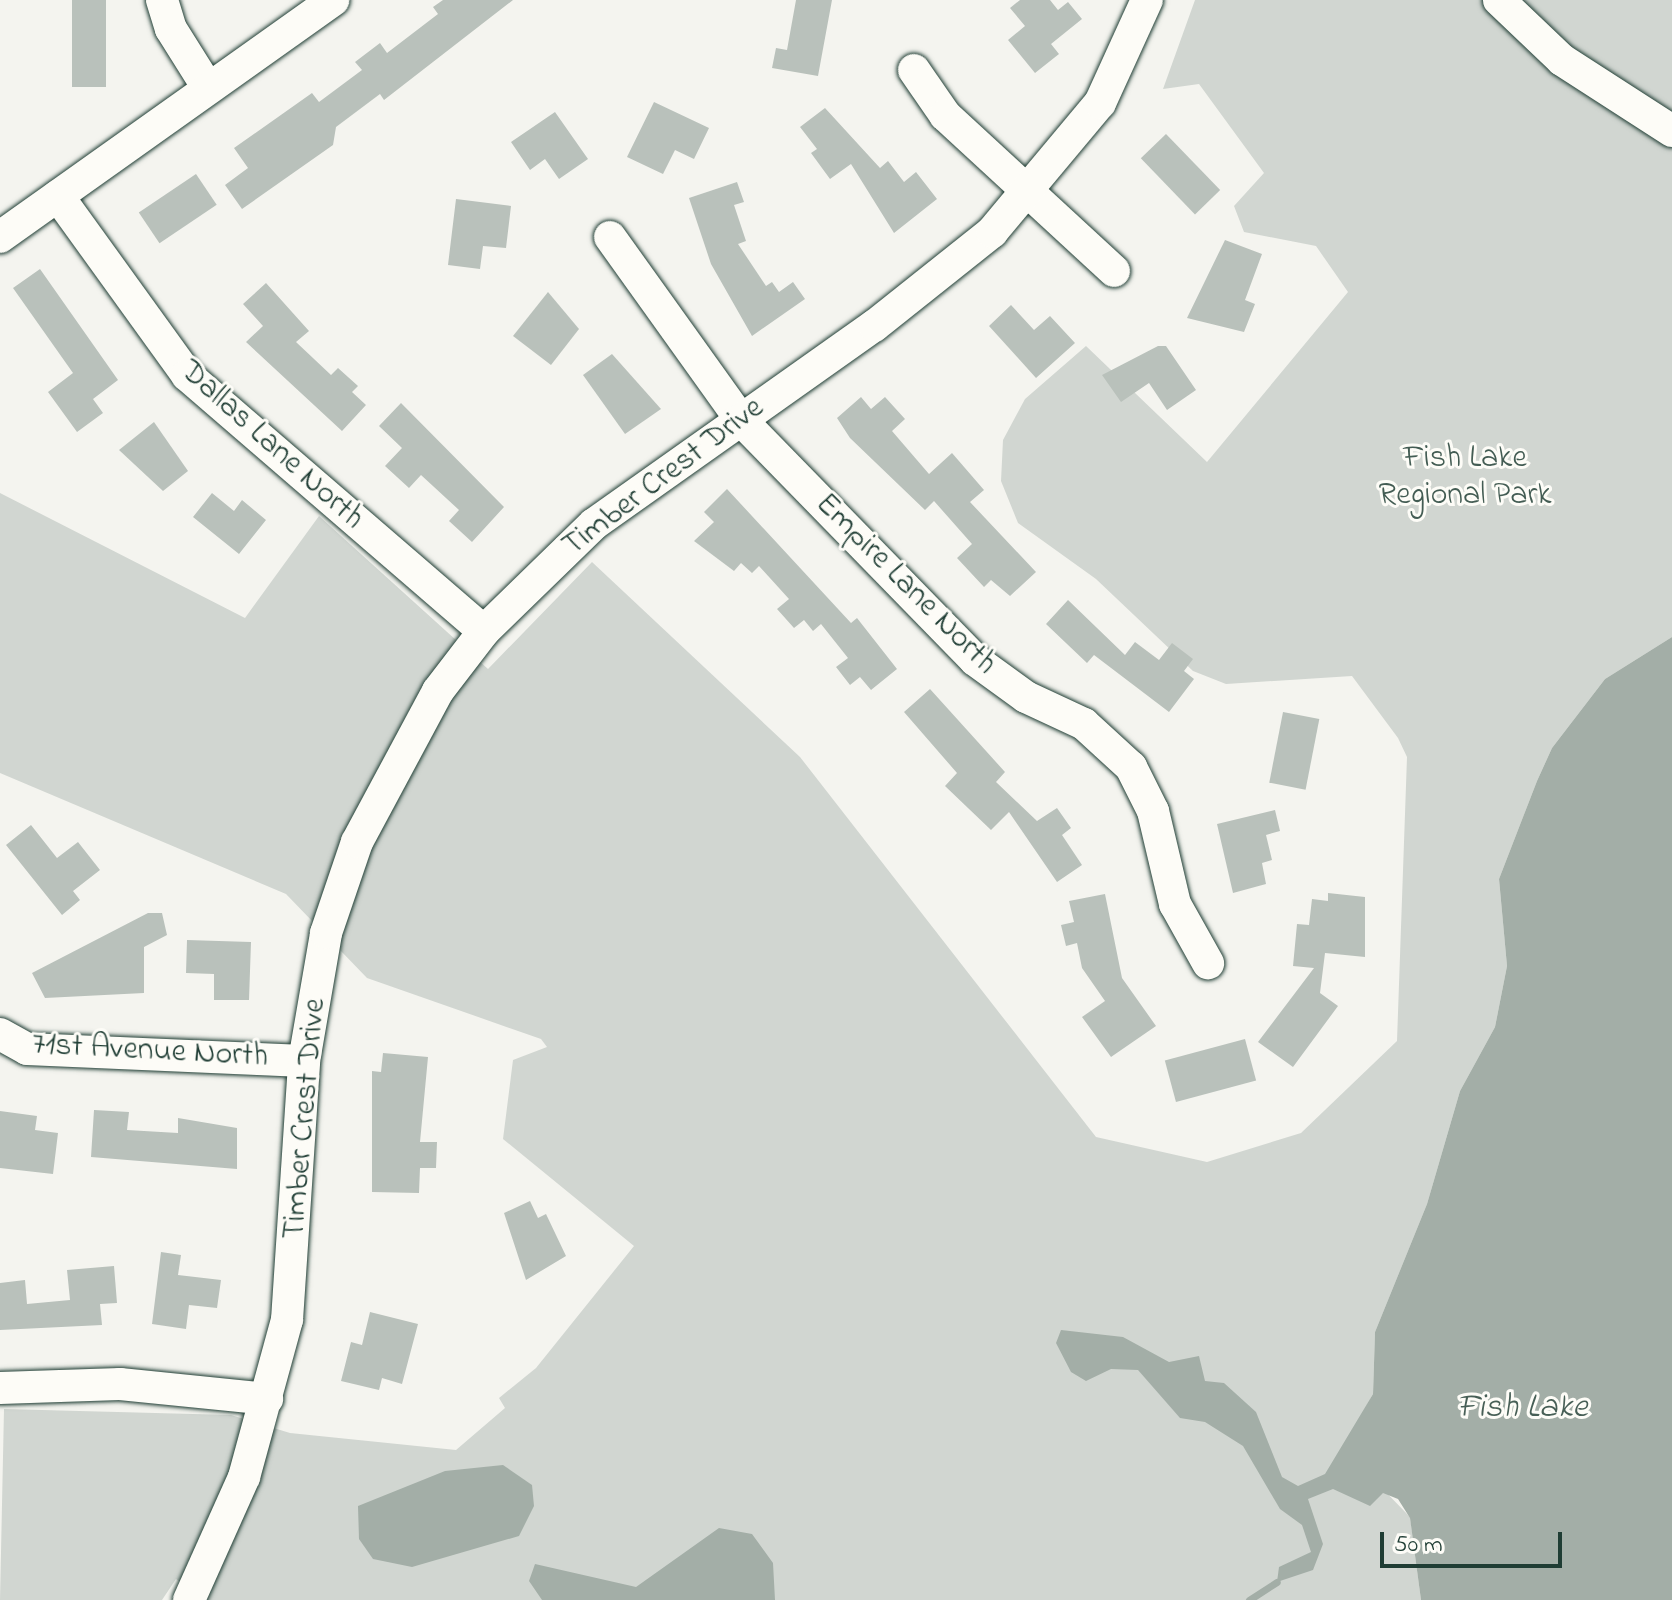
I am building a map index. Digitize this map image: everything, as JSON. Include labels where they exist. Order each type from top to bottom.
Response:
[{"type":"street","points":[[162,0],[171,29],[208,88]]},
{"type":"street","points":[[0,237],[333,0]]},
{"type":"street","name":"Timber Crest Drive","points":[[189,1600],[244,1477],[267,1399],[293,1280],[304,1061],[326,933],[357,842],[423,716],[484,631],[594,524],[949,270],[1029,193],[1100,103],[1147,0]]},
{"type":"street","points":[[1499,0],[1562,60],[1672,131]]},
{"type":"street","points":[[914,70],[945,115],[1114,271]]},
{"type":"street","name":"Dallas Lane North","points":[[58,196],[187,375],[484,631]]},
{"type":"street","name":"Empire Lane North","points":[[610,237],[741,420],[975,660],[1115,749],[1153,811],[1175,904],[1208,963]]},
{"type":"street","name":"71st Avenue North","points":[[0,1034],[27,1049],[304,1061]]},
{"type":"street","points":[[0,1388],[120,1384],[267,1399]]},
{"type":"green space","name":"Fish Lake Regional Park","points":[[1195,0],[1672,0],[1672,637],[1605,679],[1552,748],[1537,781],[1499,879],[1507,966],[1495,1027],[1460,1091],[1427,1204],[1375,1332],[1373,1394],[1343,1448],[1410,1517],[1421,1600],[202,1600],[176,1579],[162,1600],[0,1600],[4,1409],[231,1415],[290,1433],[456,1450],[505,1408],[499,1398],[536,1368],[634,1246],[503,1139],[513,1060],[547,1047],[541,1039],[367,978],[286,894],[0,773],[0,493],[245,618],[319,516],[488,669],[592,562],[800,757],[1096,1137],[1207,1162],[1301,1133],[1397,1041],[1407,757],[1398,738],[1352,676],[1226,684],[1193,671],[1096,579],[1018,523],[1001,481],[1003,440],[1025,399],[1086,346],[1207,462],[1348,292],[1316,246],[1244,232],[1234,206],[1264,173],[1199,84],[1163,89]]},
{"type":"water","name":"Fish Lake","points":[[1672,637],[1672,1600],[1421,1600],[1410,1518],[1398,1499],[1383,1493],[1370,1506],[1333,1489],[1308,1499],[1323,1544],[1313,1570],[1277,1582],[1279,1567],[1311,1552],[1302,1525],[1280,1509],[1243,1446],[1205,1422],[1180,1418],[1138,1370],[1111,1369],[1086,1381],[1071,1372],[1056,1343],[1061,1330],[1123,1337],[1169,1362],[1199,1356],[1205,1381],[1224,1383],[1256,1412],[1282,1477],[1298,1486],[1325,1474],[1373,1394],[1375,1332],[1427,1204],[1460,1091],[1495,1027],[1507,966],[1499,879],[1537,781],[1552,748],[1605,679]]},
{"type":"water","points":[[503,1465],[532,1485],[534,1506],[519,1536],[412,1567],[373,1559],[359,1539],[358,1506],[445,1471]]},
{"type":"water","points":[[719,1528],[752,1534],[773,1563],[775,1600],[542,1600],[529,1581],[535,1564],[636,1587]]},
{"type":"building","points":[[72,0],[106,0],[106,87],[72,87]]},
{"type":"building","points":[[443,0],[513,0],[384,100],[380,94],[336,127],[333,145],[242,209],[225,185],[248,168],[234,148],[312,93],[319,102],[362,70],[355,62],[380,43],[387,53],[438,14],[433,7]]},
{"type":"building","points":[[796,0],[832,0],[818,76],[772,68],[776,48],[787,50]]},
{"type":"building","points":[[1020,0],[1050,0],[1058,10],[1068,2],[1082,19],[1051,44],[1059,54],[1035,73],[1008,40],[1025,26],[1010,8]]},
{"type":"building","points":[[654,102],[709,128],[694,159],[675,150],[663,174],[627,157]]},
{"type":"building","points":[[825,108],[880,168],[888,161],[904,182],[916,172],[937,199],[894,233],[851,164],[830,179],[811,153],[817,149],[800,127]]},
{"type":"building","points":[[555,112],[588,159],[559,179],[545,159],[530,170],[511,142]]},
{"type":"building","points":[[1166,134],[1220,190],[1195,214],[1141,158]]},
{"type":"building","points":[[196,174],[217,205],[159,243],[139,213]]},
{"type":"building","points":[[737,182],[744,202],[734,205],[746,241],[738,244],[766,286],[772,282],[779,292],[793,282],[805,299],[752,336],[711,264],[689,198]]},
{"type":"building","points":[[456,199],[511,206],[506,248],[483,246],[480,269],[448,265]]},
{"type":"building","points":[[1225,240],[1262,254],[1245,300],[1255,304],[1244,332],[1187,318]]},
{"type":"building","points":[[40,269],[118,380],[93,399],[103,413],[77,432],[48,392],[73,373],[13,288]]},
{"type":"building","points":[[266,283],[309,331],[296,342],[331,375],[338,368],[358,386],[352,392],[366,405],[342,431],[246,342],[263,326],[243,304]]},
{"type":"building","points":[[548,292],[579,329],[551,365],[513,336]]},
{"type":"building","points":[[1011,305],[1034,330],[1050,316],[1075,343],[1036,378],[989,326]]},
{"type":"building","points":[[1158,346],[1166,346],[1196,390],[1167,410],[1149,383],[1121,402],[1102,375]]},
{"type":"building","points":[[612,354],[661,409],[625,434],[583,375]]},
{"type":"building","points":[[861,397],[871,409],[885,397],[905,419],[892,431],[929,474],[952,453],[984,490],[970,502],[1036,572],[1010,596],[991,580],[984,587],[957,558],[972,544],[934,501],[925,510],[850,438],[837,418]]},
{"type":"building","points":[[401,403],[504,507],[472,542],[449,521],[459,510],[421,475],[409,488],[385,466],[402,448],[379,426]]},
{"type":"building","points":[[154,422],[188,471],[163,491],[119,450]]},
{"type":"building","points":[[727,489],[851,623],[857,618],[897,669],[871,690],[860,677],[850,685],[836,667],[848,658],[821,624],[813,631],[804,620],[794,628],[777,609],[789,599],[759,566],[752,573],[741,563],[734,571],[694,541],[714,522],[704,512]]},
{"type":"building","points":[[212,493],[234,511],[242,500],[266,520],[239,554],[193,517]]},
{"type":"building","points":[[1068,600],[1125,655],[1135,642],[1159,660],[1172,643],[1193,659],[1184,671],[1194,679],[1169,712],[1094,655],[1087,663],[1046,624]]},
{"type":"building","points":[[930,689],[1005,772],[996,782],[1037,821],[1057,808],[1071,828],[1062,835],[1082,865],[1057,882],[1009,812],[991,830],[945,786],[957,773],[904,712]]},
{"type":"building","points":[[1283,712],[1319,719],[1306,790],[1269,783]]},
{"type":"building","points":[[1275,810],[1280,831],[1266,835],[1272,860],[1262,863],[1266,884],[1233,893],[1217,824]]},
{"type":"building","points":[[31,825],[57,858],[78,842],[100,870],[73,891],[80,900],[62,915],[6,845]]},
{"type":"building","points":[[1328,893],[1365,897],[1365,957],[1325,953],[1320,993],[1338,1006],[1293,1067],[1258,1042],[1314,968],[1293,966],[1297,924],[1309,925],[1312,899],[1328,901]]},
{"type":"building","points":[[1105,894],[1122,978],[1156,1026],[1111,1057],[1082,1017],[1105,1001],[1082,968],[1077,943],[1066,946],[1061,925],[1074,922],[1069,901]]},
{"type":"building","points":[[148,913],[162,913],[167,935],[144,947],[144,993],[45,998],[32,973]]},
{"type":"building","points":[[187,940],[251,942],[249,1000],[214,1000],[214,974],[186,973]]},
{"type":"building","points":[[1245,1039],[1256,1081],[1176,1102],[1165,1060]]},
{"type":"building","points":[[383,1053],[428,1057],[420,1142],[437,1142],[436,1168],[420,1168],[419,1193],[372,1192],[372,1071],[381,1072]]},
{"type":"building","points":[[94,1110],[129,1112],[127,1130],[178,1133],[178,1118],[237,1128],[237,1169],[91,1157]]},
{"type":"building","points":[[0,1111],[37,1116],[35,1130],[58,1133],[53,1174],[0,1168]]},
{"type":"building","points":[[530,1201],[538,1218],[546,1214],[566,1256],[526,1280],[504,1213]]},
{"type":"building","points":[[161,1252],[181,1255],[178,1275],[221,1280],[217,1308],[189,1305],[186,1329],[152,1324]]},
{"type":"building","points":[[114,1266],[117,1303],[100,1304],[102,1325],[0,1330],[0,1283],[25,1280],[27,1304],[70,1300],[67,1270]]},
{"type":"building","points":[[370,1312],[418,1324],[402,1384],[382,1378],[379,1390],[341,1381],[351,1342],[362,1345]]},
{"type":"waterway","points":[[1249,1600],[1277,1582]]}]
